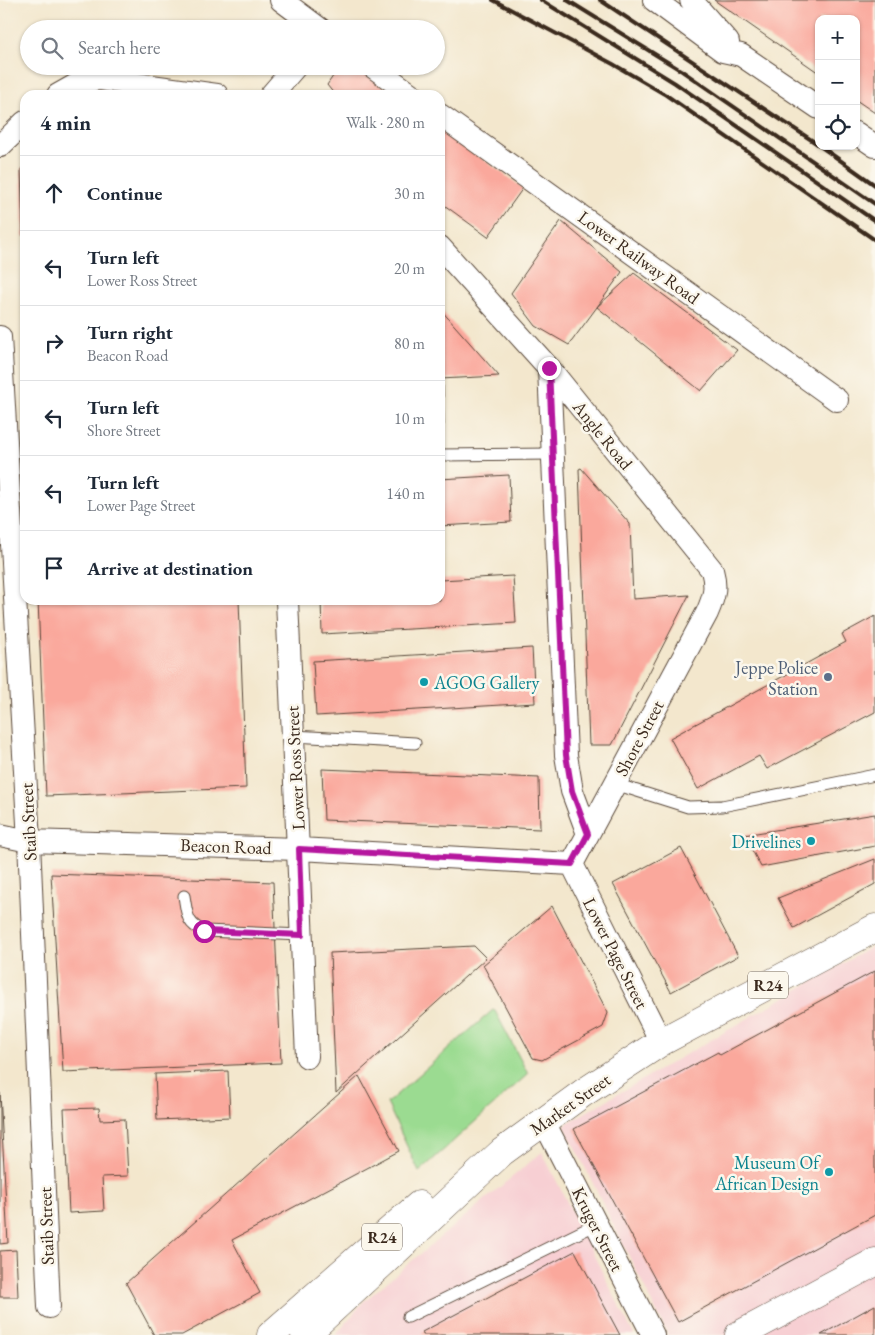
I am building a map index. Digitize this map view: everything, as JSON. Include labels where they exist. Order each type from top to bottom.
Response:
[{"type":"main road","name":"Market Street","points":[[305,1335],[502,1152],[544,1122],[661,1042],[875,928]]},
{"type":"main road","name":"R24","points":[[271,1335],[431,1195],[461,1172],[502,1152]]},
{"type":"main road","points":[[739,1335],[875,1262]]},
{"type":"street","points":[[281,0],[308,20]]},
{"type":"street","points":[[654,0],[723,51],[741,55]]},
{"type":"street","points":[[691,0],[741,55],[815,105]]},
{"type":"street","points":[[274,90],[288,75]]},
{"type":"street","points":[[384,75],[405,90]]},
{"type":"street","points":[[67,90],[81,82],[100,79],[184,90]]},
{"type":"street","name":"Lower Railway Road","points":[[445,119],[837,400]]},
{"type":"street","points":[[0,146],[20,127]]},
{"type":"street","points":[[860,136],[875,146]]},
{"type":"street","name":"Angle Road","points":[[445,254],[549,368],[712,570],[716,594],[706,613]]},
{"type":"street","name":"Staib Street","points":[[0,337],[29,841],[49,1307]]},
{"type":"street","points":[[549,368],[566,755],[572,791],[588,834]]},
{"type":"street","name":"Lower Ross Street","points":[[287,605],[307,1056]]},
{"type":"street","name":"Shore Street","points":[[572,864],[706,613]]},
{"type":"street","name":"Beacon Road","points":[[0,835],[29,841],[299,849],[572,864]]},
{"type":"street","name":"Lower Page Street","points":[[572,864],[661,1042]]},
{"type":"street","name":"Kruger Street","points":[[544,1122],[653,1335]]},
{"type":"lane","points":[[445,455],[553,454]]},
{"type":"lane","points":[[294,736],[415,743]]},
{"type":"lane","points":[[615,784],[671,803],[701,807],[722,806],[875,775]]},
{"type":"lane","points":[[184,896],[188,920],[194,927],[204,931],[302,935]]},
{"type":"lane","points":[[408,1317],[595,1224]]},
{"type":"shaded area","points":[[873,946],[875,950],[875,1335],[668,1335],[564,1125]]},
{"type":"shaded area","points":[[542,1152],[634,1335],[336,1335],[363,1302]]},
{"type":"green space","points":[[494,1009],[528,1074],[419,1172],[387,1103]]},
{"type":"building","points":[[714,0],[875,0],[875,113],[860,103],[860,15],[815,15],[815,70]]},
{"type":"building","points":[[334,75],[367,75],[388,90],[331,90],[327,85]]},
{"type":"building","points":[[445,132],[523,188],[488,237],[445,206]]},
{"type":"building","points":[[561,221],[622,272],[569,345],[536,326],[511,293]]},
{"type":"building","points":[[634,273],[737,350],[701,391],[597,307]]},
{"type":"building","points":[[445,315],[499,376],[445,379]]},
{"type":"building","points":[[581,468],[630,524],[633,599],[689,595],[612,745],[589,745],[579,469]]},
{"type":"building","points":[[509,475],[511,522],[445,526],[445,479]]},
{"type":"building","points":[[513,576],[516,623],[322,634],[321,605],[445,605],[445,580]]},
{"type":"building","points":[[38,605],[239,605],[246,788],[46,796]]},
{"type":"building","name":"Jeppe Police Station","points":[[875,616],[875,712],[767,769],[759,756],[698,789],[670,738],[846,642],[842,634]]},
{"type":"building","name":"AGOG Gallery","points":[[532,648],[535,703],[316,716],[313,661]]},
{"type":"building","points":[[322,769],[539,778],[540,829],[324,820]]},
{"type":"building","name":"Drivelines","points":[[875,814],[875,846],[761,867],[744,835]]},
{"type":"building","points":[[681,848],[738,956],[671,992],[613,884]]},
{"type":"building","name":"Drivelines","points":[[875,859],[875,884],[794,928],[778,898]]},
{"type":"building","points":[[51,874],[273,882],[281,1063],[63,1072]]},
{"type":"building","points":[[552,906],[608,1013],[603,1027],[542,1060],[533,1058],[483,965]]},
{"type":"building","points":[[474,946],[486,958],[336,1093],[330,953]]},
{"type":"building","points":[[875,971],[875,1215],[678,1322],[574,1129],[718,1052],[720,1055]]},
{"type":"building","points":[[228,1071],[230,1117],[157,1120],[155,1074]]},
{"type":"building","points":[[359,1076],[399,1151],[232,1240],[260,1293],[182,1335],[154,1335],[126,1283]]},
{"type":"building","points":[[0,1093],[8,1243],[0,1244]]},
{"type":"building","points":[[99,1108],[100,1120],[125,1119],[128,1176],[102,1177],[104,1211],[69,1213],[64,1109]]},
{"type":"building","points":[[16,1250],[18,1297],[0,1297],[0,1251]]},
{"type":"building","points":[[575,1251],[620,1335],[423,1335],[422,1332]]},
{"type":"building","points":[[875,1305],[875,1335],[821,1335]]},
{"type":"railway","points":[[493,0],[613,64],[666,95],[875,240]]},
{"type":"railway","points":[[541,0],[675,83],[875,221]]},
{"type":"railway","points":[[567,0],[682,71],[875,204]]},
{"type":"railway","points":[[600,0],[815,142]]},
{"type":"railway","points":[[826,150],[875,185]]},
{"type":"place","name":"Jeppe Police Station","points":[[828,677]]},
{"type":"place","name":"AGOG Gallery","points":[[424,682]]},
{"type":"place","name":"Drivelines","points":[[811,841]]},
{"type":"place","name":"Museum Of African Design","points":[[829,1172]]},
{"type":"route","points":[[204,931],[302,935],[299,849],[572,864],[588,834],[572,791],[566,755],[549,368]]}]
